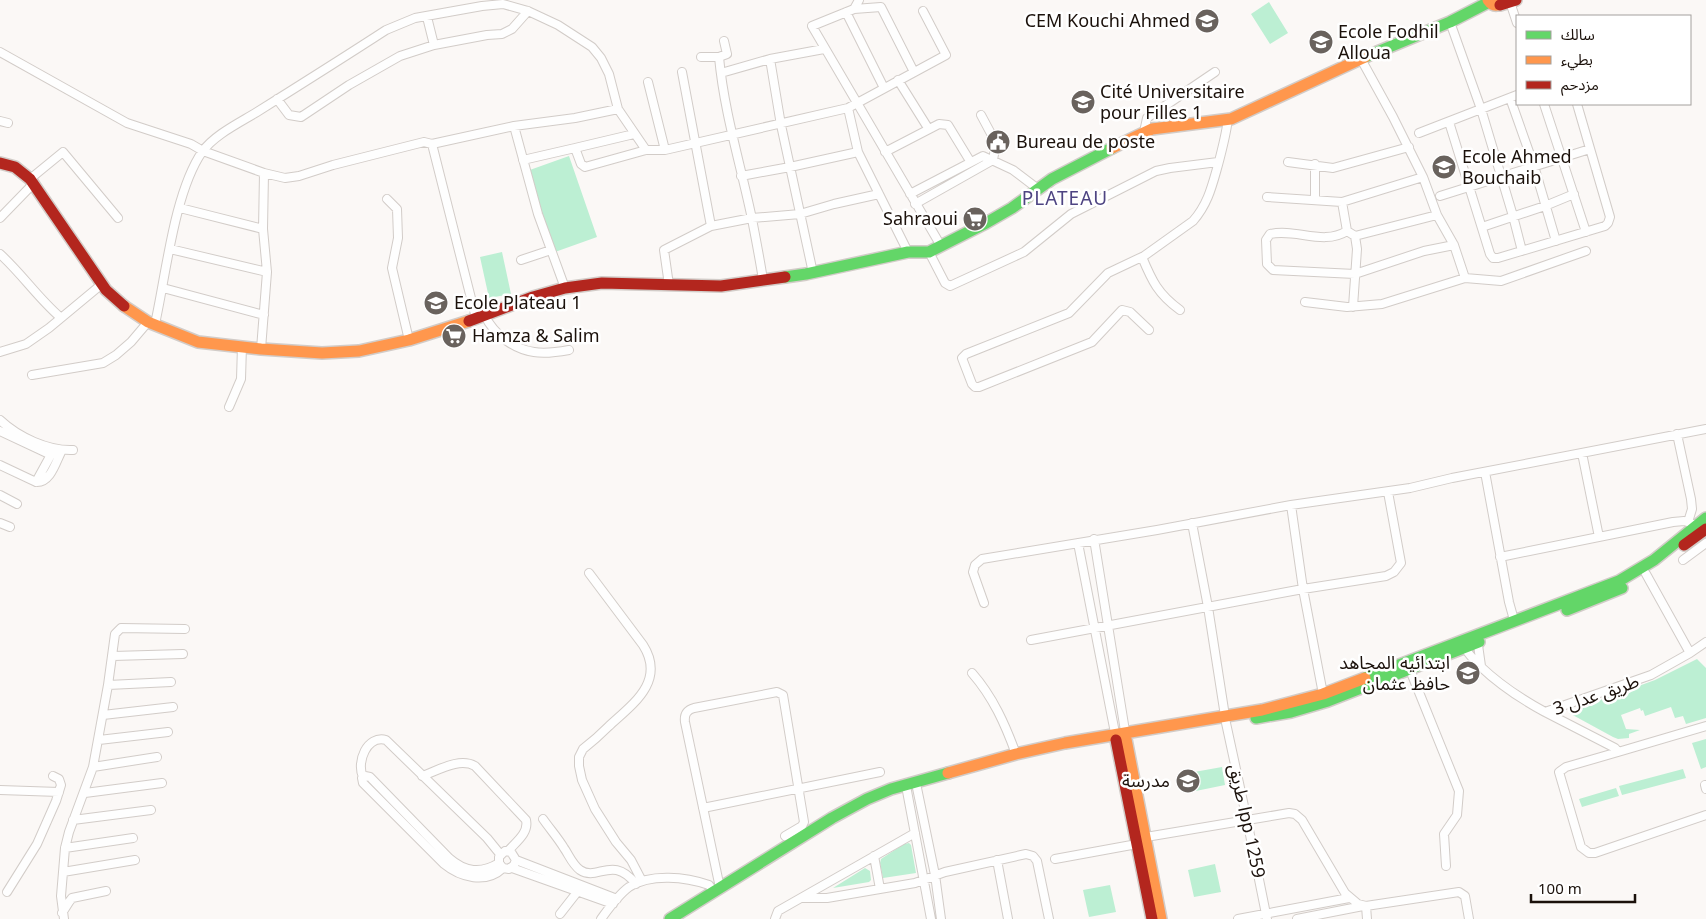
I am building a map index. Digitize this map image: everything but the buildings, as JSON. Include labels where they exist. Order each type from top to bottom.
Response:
[{"type":"main road","points":[[0,164],[15,167],[32,181],[102,284],[122,305],[152,323],[198,342],[322,354],[359,351],[409,340],[480,317],[533,297],[565,288],[602,283],[721,286],[813,273],[908,252],[929,252],[986,224],[1061,175],[1144,132],[1152,129],[1228,119],[1245,113],[1361,59],[1498,1]]},
{"type":"main road","points":[[1477,639],[1603,597],[1646,574],[1699,524]]},
{"type":"main road","points":[[670,919],[832,818],[867,799],[904,785],[1016,754],[1225,720],[1272,716],[1310,707],[1410,670],[1514,620],[1625,578],[1654,560],[1699,524]]},
{"type":"main road","points":[[1225,720],[1323,694],[1463,645]]},
{"type":"main road","points":[[682,919],[848,817],[871,805],[912,789],[1004,763],[1121,736]]},
{"type":"main road","points":[[1121,736],[1142,841],[1161,919]]},
{"type":"main road","points":[[1142,841],[1152,919]]},
{"type":"street","points":[[854,9],[859,0]]},
{"type":"street","points":[[1498,1],[1516,21]]},
{"type":"street","points":[[32,375],[104,363],[116,355],[152,323],[163,288],[180,208],[191,174],[203,150],[217,138],[386,30],[415,18],[503,4],[528,11],[558,25],[592,47],[601,58],[609,74],[618,109],[646,150]]},
{"type":"street","points":[[914,72],[881,6],[876,4],[854,9],[812,26],[941,246]]},
{"type":"street","points":[[277,99],[289,115],[301,117],[349,85],[400,56],[434,45],[502,34],[512,29],[528,11]]},
{"type":"street","points":[[575,148],[581,164],[586,167],[646,150],[665,150],[695,144],[848,108],[946,55],[923,11]]},
{"type":"street","points":[[846,12],[884,88]]},
{"type":"street","points":[[427,17],[434,45]]},
{"type":"street","points":[[1450,22],[1481,109],[1522,251]]},
{"type":"street","points":[[701,57],[719,57],[727,54],[724,41]]},
{"type":"street","points":[[721,73],[770,59],[824,49]]},
{"type":"street","points":[[0,52],[127,122],[191,144],[264,174],[285,178],[299,176],[333,165],[424,142],[432,144],[514,126],[575,118],[618,109]]},
{"type":"street","points":[[719,57],[733,136],[752,218],[763,280]]},
{"type":"street","points":[[770,59],[781,125],[813,273]]},
{"type":"street","points":[[1361,59],[1424,177],[1437,214],[1454,246],[1465,278]]},
{"type":"street","points":[[682,72],[711,226]]},
{"type":"street","points":[[1144,132],[1148,118],[1215,72]]},
{"type":"street","points":[[898,80],[928,128]]},
{"type":"street","points":[[648,82],[665,150]]},
{"type":"street","points":[[1419,133],[1513,97],[1556,241]]},
{"type":"street","points":[[1544,105],[1586,232]]},
{"type":"street","points":[[1449,122],[1490,254],[1493,258],[1498,258],[1605,226],[1610,219],[1577,105]]},
{"type":"street","points":[[848,108],[858,152],[908,252]]},
{"type":"street","points":[[981,115],[996,143],[993,160]]},
{"type":"street","points":[[1149,330],[1130,312],[1122,310],[1092,342],[979,387],[975,387],[972,384],[962,358],[966,354],[1070,313],[1108,273],[1142,257],[1184,229],[1200,214],[1210,196],[1224,144],[1228,119]]},
{"type":"street","points":[[885,152],[928,128],[939,124],[948,125],[970,161]]},
{"type":"street","points":[[514,126],[538,214],[565,288]]},
{"type":"street","points":[[523,160],[634,134]]},
{"type":"street","points":[[432,144],[480,317],[513,346],[534,352],[550,353],[570,350]]},
{"type":"street","points":[[1288,162],[1315,164],[1333,168],[1409,147]]},
{"type":"street","points":[[1440,196],[1590,149]]},
{"type":"street","points":[[0,218],[32,181],[64,152],[118,218]]},
{"type":"street","points":[[741,176],[858,152]]},
{"type":"street","points":[[910,194],[970,161],[983,156],[1013,170],[1038,189]]},
{"type":"street","points":[[915,204],[993,160]]},
{"type":"street","points":[[929,252],[945,283],[950,286],[1024,252],[1071,214],[1156,171],[1218,162]]},
{"type":"street","points":[[1315,164],[1315,200]]},
{"type":"street","points":[[261,349],[267,272],[263,230],[264,174]]},
{"type":"street","points":[[1267,196],[1342,202],[1424,177]]},
{"type":"street","points":[[669,285],[664,250],[711,226],[752,218],[800,214],[879,194]]},
{"type":"street","points":[[1482,227],[1546,206],[1574,194]]},
{"type":"street","points":[[387,199],[397,209],[398,238],[392,268],[409,340]]},
{"type":"street","points":[[1342,202],[1347,231],[1355,236],[1437,214]]},
{"type":"street","points":[[180,208],[263,230]]},
{"type":"street","points":[[1347,231],[1328,238],[1270,234],[1266,240],[1267,264],[1273,270],[1355,274],[1424,251],[1454,246]]},
{"type":"street","points":[[1353,307],[1357,249],[1355,236]]},
{"type":"street","points":[[170,249],[267,272]]},
{"type":"street","points":[[521,260],[551,250]]},
{"type":"street","points":[[1305,302],[1353,307],[1382,304],[1465,278],[1501,281],[1586,252]]},
{"type":"street","points":[[0,254],[60,317]]},
{"type":"street","points":[[1142,257],[1152,282],[1160,293],[1180,310]]},
{"type":"street","points":[[0,352],[26,344],[49,328],[102,284]]},
{"type":"street","points":[[163,288],[264,315]]},
{"type":"street","points":[[229,407],[241,379],[242,346]]},
{"type":"street","points":[[0,420],[19,434],[56,451]]},
{"type":"street","points":[[984,603],[973,572],[975,565],[982,559],[1291,505],[1388,492],[1706,429]]},
{"type":"street","points":[[0,431],[56,451],[73,450]]},
{"type":"street","points":[[1677,434],[1691,499],[1691,513],[1699,524]]},
{"type":"street","points":[[0,465],[36,482],[42,482],[46,480],[56,451]]},
{"type":"street","points":[[36,482],[56,451]]},
{"type":"street","points":[[1582,453],[1599,537]]},
{"type":"street","points":[[1485,472],[1500,557],[1514,620]]},
{"type":"street","points":[[1031,640],[1303,589],[1386,576],[1394,572],[1401,563],[1388,492]]},
{"type":"street","points":[[0,495],[17,504]]},
{"type":"street","points":[[1291,505],[1303,589],[1323,694]]},
{"type":"street","points":[[1500,557],[1677,522],[1699,524]]},
{"type":"street","points":[[0,523],[10,527]]},
{"type":"street","name":"طريق lpp 1259","points":[[1192,523],[1208,607],[1225,720],[1266,916]]},
{"type":"street","points":[[1094,539],[1108,626],[1121,736]]},
{"type":"street","points":[[1078,543],[1094,628],[1121,736]]},
{"type":"street","points":[[1683,560],[1706,543]]},
{"type":"street","points":[[589,573],[649,655],[647,683],[640,697],[628,710],[583,749],[579,757],[582,780],[595,808],[616,842],[631,860],[639,882]]},
{"type":"street","points":[[1646,574],[1690,653]]},
{"type":"street","points":[[63,916],[61,896],[65,848],[73,820],[94,767],[115,634],[119,629],[185,629]]},
{"type":"street","points":[[1477,639],[1481,666]]},
{"type":"street","name":"طريق عدل 3","points":[[1463,645],[1502,686],[1545,712],[1651,675],[1706,642]]},
{"type":"street","points":[[113,656],[183,654]]},
{"type":"street","points":[[1410,670],[1459,791],[1457,815],[1444,834],[1446,866]]},
{"type":"street","points":[[972,673],[998,709],[1016,754]]},
{"type":"street","points":[[108,685],[171,682]]},
{"type":"street","points":[[717,890],[703,808],[684,718],[688,711],[694,708],[777,692],[781,694],[784,700],[804,822],[802,826],[785,836]]},
{"type":"street","points":[[103,716],[173,708]]},
{"type":"street","points":[[1545,712],[1615,748],[1618,752]]},
{"type":"street","points":[[1706,726],[1566,767],[1559,772],[1581,847],[1585,851],[1595,853],[1706,815]]},
{"type":"street","points":[[99,740],[168,732]]},
{"type":"street","points":[[501,865],[500,854],[486,838],[389,742],[382,739],[374,741],[362,758],[360,767],[363,776],[367,775],[370,777],[443,857],[458,866],[474,871],[501,865],[555,879],[615,901]]},
{"type":"street","points":[[94,767],[157,757]]},
{"type":"street","points":[[422,776],[460,762],[475,766],[526,820],[526,832],[508,851],[500,854]]},
{"type":"street","points":[[703,808],[880,772]]},
{"type":"street","points":[[7,892],[37,844],[59,792],[61,785],[54,776]]},
{"type":"street","points":[[85,793],[162,783]]},
{"type":"street","points":[[912,789],[915,833],[931,919]]},
{"type":"street","points":[[912,789],[935,876],[941,919]]},
{"type":"street","points":[[0,790],[59,792]]},
{"type":"street","points":[[73,820],[151,810]]},
{"type":"street","points":[[1055,859],[1289,812],[1302,820],[1349,898],[1364,906],[1368,919]]},
{"type":"street","points":[[543,819],[572,862],[581,871],[620,870],[639,882]]},
{"type":"street","points":[[775,919],[778,911],[915,833]]},
{"type":"street","points":[[65,848],[133,838]]},
{"type":"street","points":[[508,851],[514,854],[516,860],[512,868]]},
{"type":"street","points":[[802,898],[827,898],[880,889],[924,880],[1026,854],[1036,858],[1049,919]]},
{"type":"street","points":[[874,856],[880,889]]},
{"type":"street","points":[[63,872],[136,860]]},
{"type":"street","points":[[516,860],[578,891],[615,901]]},
{"type":"street","points":[[997,860],[1008,919]]},
{"type":"street","points":[[601,919],[627,889],[639,882],[664,879],[690,880],[709,885],[717,890]]},
{"type":"street","points":[[63,916],[68,902],[72,898],[106,891]]},
{"type":"street","points":[[560,914],[578,891]]},
{"type":"street","points":[[1297,919],[1364,906],[1459,892],[1465,896],[1469,919]]},
{"type":"street","points":[[1238,919],[1266,916],[1349,898]]},
{"type":"green space","points":[[1269,2],[1288,33],[1270,44],[1251,14]]},
{"type":"green space","points":[[569,156],[597,237],[555,252],[527,171]]},
{"type":"green space","points":[[502,252],[511,294],[489,298],[480,257]]},
{"type":"green space","points":[[1697,659],[1706,668],[1706,718],[1686,724],[1683,716],[1675,718],[1671,707],[1645,716],[1640,708],[1621,715],[1626,729],[1640,730],[1629,734],[1629,738],[1618,739],[1569,713],[1570,711],[1655,680]]},
{"type":"green space","points":[[1706,739],[1706,767],[1701,769],[1692,743]]},
{"type":"green space","points":[[1222,767],[1225,785],[1186,793],[1183,774]]},
{"type":"green space","points":[[1683,769],[1686,778],[1622,795],[1619,786]]},
{"type":"green space","points":[[1616,788],[1619,796],[1582,807],[1579,799]]},
{"type":"green space","points":[[909,843],[916,873],[883,878],[881,859],[904,844]]},
{"type":"green space","points":[[1215,864],[1221,892],[1194,897],[1188,870]]},
{"type":"green space","points":[[865,868],[870,871],[871,880],[869,882],[833,888]]},
{"type":"green space","points":[[1110,885],[1116,912],[1089,917],[1083,890]]},
{"type":"traffic: fast","points":[[1365,57],[1450,22],[1489,2]]},
{"type":"traffic: fast","points":[[785,277],[908,252],[929,252],[986,223],[1012,208],[1052,179],[1112,148]]},
{"type":"traffic: fast","points":[[1365,678],[1619,581],[1654,560],[1706,518]]},
{"type":"traffic: fast","points":[[1567,610],[1622,588]]},
{"type":"traffic: fast","points":[[1256,718],[1291,712],[1328,701],[1479,642]]},
{"type":"traffic: fast","points":[[670,919],[832,818],[867,799],[891,789],[948,773]]},
{"type":"traffic: slow","points":[[1488,0],[1496,5],[1504,0]]},
{"type":"traffic: slow","points":[[1112,148],[1152,129],[1231,119],[1365,57]]},
{"type":"traffic: slow","points":[[124,306],[148,322],[198,342],[322,353],[359,351],[409,340],[469,321]]},
{"type":"traffic: slow","points":[[948,773],[1016,754],[1065,743],[1262,710],[1323,694],[1365,678]]},
{"type":"traffic: slow","points":[[1126,739],[1161,919]]},
{"type":"traffic: jam","points":[[1500,5],[1516,0]]},
{"type":"traffic: jam","points":[[0,163],[15,167],[30,179],[106,290],[124,306]]},
{"type":"traffic: jam","points":[[469,321],[533,297],[565,288],[602,283],[721,286],[785,277]]},
{"type":"traffic: jam","points":[[1684,545],[1706,529]]},
{"type":"traffic: jam","points":[[1116,740],[1152,919]]},
{"type":"place","name":"CEM Kouchi Ahmed","points":[[1207,21]]},
{"type":"place","name":"Ecole Fodhil Alloua","points":[[1321,42]]},
{"type":"place","name":"Cité Universitaire pour Filles 1","points":[[1083,102]]},
{"type":"place","name":"Bureau de poste","points":[[998,142]]},
{"type":"place","name":"Ecole Ahmed Bouchaib","points":[[1444,167]]},
{"type":"place","name":"Sahraoui","points":[[975,219]]},
{"type":"place","name":"Ecole Plateau 1","points":[[436,303]]},
{"type":"place","name":"Hamza & Salim","points":[[454,336]]},
{"type":"place","name":"ابتدائيه المجاهد حافظ عثمان","points":[[1468,673]]},
{"type":"place","name":"مدرسة","points":[[1188,781]]},
{"type":"district","name":"PLATEAU","points":[[1065,198]]}]
